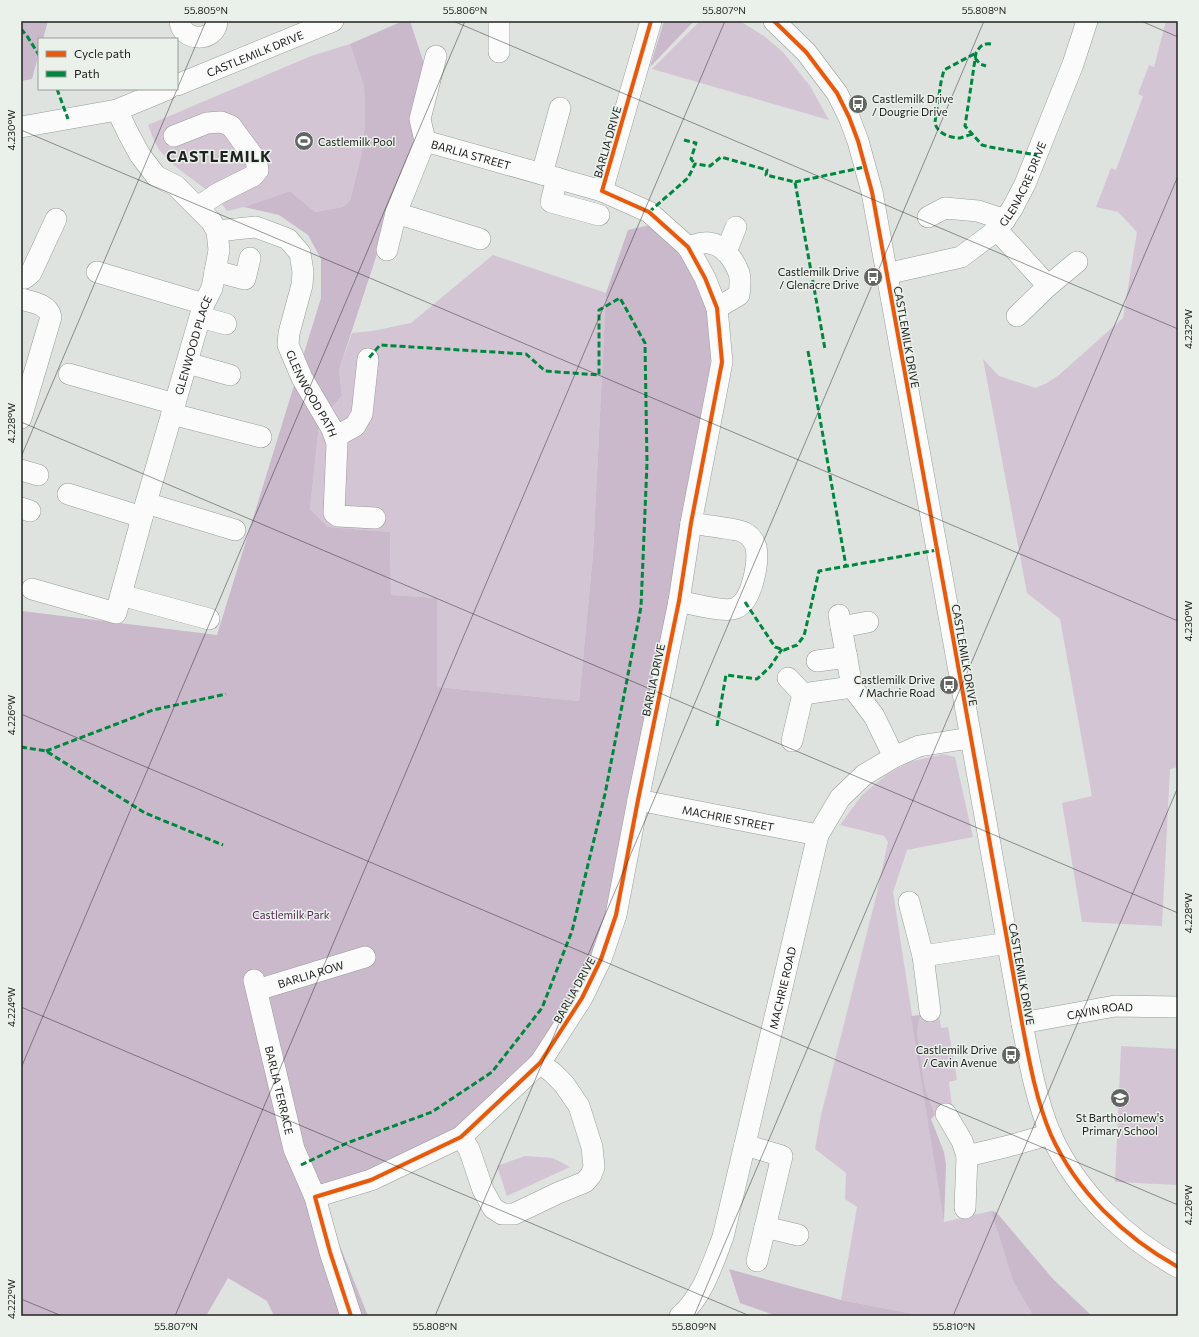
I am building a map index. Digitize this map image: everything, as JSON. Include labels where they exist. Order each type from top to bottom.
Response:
[{"type":"street","points":[[180,21],[180,24],[185,32],[193,37],[203,37],[212,33],[217,21]]},
{"type":"street","name":"CASTLEMILK DRIVE","points":[[178,85],[216,69],[311,25],[333,21]]},
{"type":"street","points":[[499,21],[499,52]]},
{"type":"street","name":"BARLIA DRIVE","points":[[315,1197],[371,1180],[461,1137],[540,1063],[582,998],[601,959],[616,915],[679,601],[691,523],[722,362],[717,308],[705,278],[688,247],[649,212],[602,191],[651,21]]},
{"type":"street","name":"CASTLEMILK DRIVE","points":[[774,21],[806,52],[837,93],[849,117],[858,141],[872,192],[1022,1023],[1032,1074],[1051,1134],[1060,1152],[1079,1182],[1105,1213],[1128,1234],[1147,1248],[1174,1259]]},
{"type":"street","name":"GLENACRE DRIVE","points":[[886,274],[961,257],[1001,225],[1012,209],[1028,178],[1073,64],[1087,21]]},
{"type":"street","points":[[203,37],[216,69]]},
{"type":"street","name":"BARLIA STREET","points":[[436,56],[420,119],[424,141],[602,191]]},
{"type":"street","points":[[21,127],[117,110],[166,90]]},
{"type":"street","points":[[560,108],[550,176],[551,202],[599,216]]},
{"type":"street","points":[[117,110],[140,156],[156,176],[176,186],[211,221],[217,231]]},
{"type":"street","points":[[174,136],[207,123],[221,122],[230,126],[256,160],[258,170],[253,176],[217,194],[198,207]]},
{"type":"street","points":[[387,250],[396,213],[424,141]]},
{"type":"street","points":[[928,217],[945,208],[978,211],[1001,225],[1048,286]]},
{"type":"street","points":[[396,213],[480,239]]},
{"type":"street","points":[[21,276],[25,278],[32,273],[56,219]]},
{"type":"street","points":[[726,252],[736,226]]},
{"type":"street","name":"GLENWOOD PATH","points":[[217,231],[256,227],[288,239],[300,253],[302,285],[289,333],[288,345],[302,378],[312,393],[337,443],[334,513],[338,516],[375,518]]},
{"type":"street","name":"GLENWOOD PLACE","points":[[118,604],[202,311],[212,288],[219,250],[217,231]]},
{"type":"street","points":[[688,247],[700,243],[711,243],[722,248],[730,256],[739,274],[739,295],[717,308]]},
{"type":"street","points":[[216,271],[245,278],[250,258]]},
{"type":"street","points":[[1017,316],[1048,286],[1077,262]]},
{"type":"street","points":[[97,272],[202,311],[226,324]]},
{"type":"street","points":[[21,299],[45,307],[50,313],[51,317],[25,390],[21,418]]},
{"type":"street","points":[[334,437],[355,426],[362,414],[368,359]]},
{"type":"street","points":[[187,363],[230,375]]},
{"type":"street","points":[[69,374],[261,438]]},
{"type":"street","points":[[68,494],[235,530]]},
{"type":"street","points":[[679,601],[727,610],[736,608],[745,602],[751,591],[756,562],[756,548],[752,539],[744,532],[691,523]]},
{"type":"street","points":[[32,589],[209,619]]},
{"type":"street","points":[[868,622],[840,621],[852,687],[874,716],[894,757]]},
{"type":"street","points":[[817,661],[847,656]]},
{"type":"street","points":[[788,678],[803,694]]},
{"type":"street","points":[[803,694],[852,687]]},
{"type":"street","points":[[792,741],[803,694]]},
{"type":"street","name":"MACHRIE ROAD","points":[[690,1313],[706,1281],[723,1237],[818,835],[840,798],[864,775],[894,757],[919,746],[970,738]]},
{"type":"street","name":"MACHRIE STREET","points":[[638,800],[818,835]]},
{"type":"street","points":[[909,902],[923,956],[930,1011]]},
{"type":"street","points":[[923,956],[1008,943]]},
{"type":"street","name":"BARLIA ROW","points":[[256,985],[365,957]]},
{"type":"street","name":"BARLIA TERRACE","points":[[256,985],[294,1149],[315,1197]]},
{"type":"street","name":"CAVIN ROAD","points":[[1022,1023],[1115,1006],[1178,1007]]},
{"type":"street","points":[[461,1137],[469,1149],[483,1190],[493,1208],[502,1214],[514,1214],[584,1182],[591,1175],[594,1167],[592,1147],[579,1106],[564,1084],[540,1063]]},
{"type":"street","points":[[946,1114],[962,1141],[967,1156],[964,1208]]},
{"type":"street","points":[[967,1156],[1051,1134]]},
{"type":"street","points":[[745,1145],[782,1156],[757,1261]]},
{"type":"street","points":[[315,1197],[330,1252],[351,1316]]},
{"type":"street","points":[[765,1227],[798,1235]]},
{"type":"shaded area","points":[[700,21],[740,21],[764,36],[783,52],[810,86],[829,120],[652,69]]},
{"type":"shaded area","points":[[1166,21],[1178,21],[1178,767],[1170,769],[1162,926],[1082,922],[1062,803],[1092,796],[1060,619],[1027,593],[983,359],[999,376],[1036,388],[1059,375],[1123,318],[1137,232],[1118,212],[1096,207],[1111,168],[1116,170],[1143,96],[1138,94],[1149,65],[1154,67]]},
{"type":"shaded area","points":[[350,44],[364,86],[365,122],[362,152],[350,201],[343,207],[315,212],[290,191],[244,207],[227,211],[205,188],[169,161],[156,143],[148,125],[311,56]]},
{"type":"shaded area","points":[[493,255],[606,293],[593,554],[579,701],[437,687],[437,598],[391,595],[390,532],[328,527],[310,509],[319,425],[342,395],[339,370],[352,333],[372,331],[411,323]]},
{"type":"shaded area","points":[[943,754],[955,757],[973,837],[907,850],[893,892],[944,1222],[991,1211],[1013,1281],[1033,1316],[924,1316],[841,1300],[857,1207],[845,1199],[846,1173],[815,1149],[821,1115],[876,897],[888,842],[884,836],[840,825],[862,795],[886,775],[909,762]]},
{"type":"shaded area","points":[[939,1013],[941,1028],[948,1027],[957,1080],[949,1082],[952,1107],[935,1115],[925,1088],[917,1032],[920,1015]]},
{"type":"shaded area","points":[[1121,1046],[1178,1049],[1178,1185],[1115,1182]]},
{"type":"shaded area","points":[[525,1156],[553,1158],[570,1167],[507,1196],[497,1166]]},
{"type":"green space","points":[[21,21],[48,21],[43,38],[38,38],[38,57],[32,79],[21,81]]},
{"type":"green space","name":"Castlemilk Park","points":[[403,21],[410,21],[426,70],[411,150],[339,370],[342,395],[319,425],[310,509],[328,527],[390,532],[391,595],[437,598],[437,687],[579,701],[593,554],[606,293],[628,230],[655,224],[689,266],[707,306],[712,344],[709,382],[611,918],[558,1032],[461,1133],[322,1201],[368,1316],[274,1316],[267,1301],[228,1278],[206,1316],[21,1316],[22,611],[217,635],[321,298],[321,259],[308,235],[279,215],[244,207],[290,191],[315,212],[343,207],[350,201],[362,152],[365,122],[364,86],[350,44]]},
{"type":"green space","points":[[664,21],[694,21],[650,67]]},
{"type":"green space","points":[[920,1015],[917,1032],[925,1088],[935,1115],[931,1119],[944,1152],[946,1165],[944,1222],[911,1016]]},
{"type":"green space","points":[[991,1211],[996,1212],[1053,1279],[1092,1316],[1033,1316],[1013,1281]]},
{"type":"green space","points":[[729,1269],[841,1300],[924,1316],[777,1316],[740,1303]]},
{"type":"marked path","points":[[21,29],[38,53]]},
{"type":"marked path","points":[[991,44],[982,46],[976,53],[965,126],[982,145],[1037,155]]},
{"type":"marked path","points":[[972,134],[960,138],[948,136],[938,129],[935,122],[944,70],[976,53]]},
{"type":"marked path","points":[[975,58],[980,64],[986,66]]},
{"type":"marked path","points":[[57,90],[68,119]]},
{"type":"marked path","points":[[684,140],[696,143],[691,159],[695,164]]},
{"type":"marked path","points":[[649,212],[688,178],[695,164],[710,166],[721,157],[767,170],[766,175],[795,182],[825,349]]},
{"type":"marked path","points":[[795,182],[865,167]]},
{"type":"marked path","points":[[301,1165],[347,1143],[432,1112],[492,1072],[542,1008],[572,931],[605,794],[641,607],[647,463],[645,343],[620,298],[599,310],[599,375],[545,371],[526,354],[380,345],[368,359]]},
{"type":"marked path","points":[[808,351],[846,566]]},
{"type":"marked path","points":[[745,602],[775,647],[784,650],[797,645],[804,636],[819,571],[937,550]]},
{"type":"marked path","points":[[717,726],[726,675],[757,679],[770,667],[782,649]]},
{"type":"marked path","points":[[46,751],[153,710],[226,694]]},
{"type":"marked path","points":[[21,747],[46,751],[145,813],[223,845]]},
{"type":"cycle path","points":[[351,1316],[330,1252],[315,1197],[371,1180],[461,1137],[540,1063],[582,998],[601,959],[616,915],[679,601],[691,523],[722,362],[717,308],[705,278],[688,247],[649,212],[602,191],[651,21]]},
{"type":"cycle path","points":[[774,21],[806,52],[837,93],[849,117],[858,141],[872,192],[1027,1051],[1041,1108],[1051,1135],[1062,1156],[1088,1194],[1104,1211],[1139,1242],[1178,1267]]},
{"type":"place","name":"Castlemilk Drive / Dougrie Drive","points":[[858,104]]},
{"type":"place","name":"Castlemilk Pool","points":[[304,141]]},
{"type":"place","name":"Castlemilk Drive / Glenacre Drive","points":[[873,277]]},
{"type":"place","name":"Castlemilk Drive / Machrie Road","points":[[949,685]]},
{"type":"place","name":"Castlemilk Drive / Cavin Avenue","points":[[1011,1055]]},
{"type":"place","name":"St Bartholomew's Primary School","points":[[1120,1098]]},
{"type":"district","name":"CASTLEMILK","points":[[219,156]]}]
